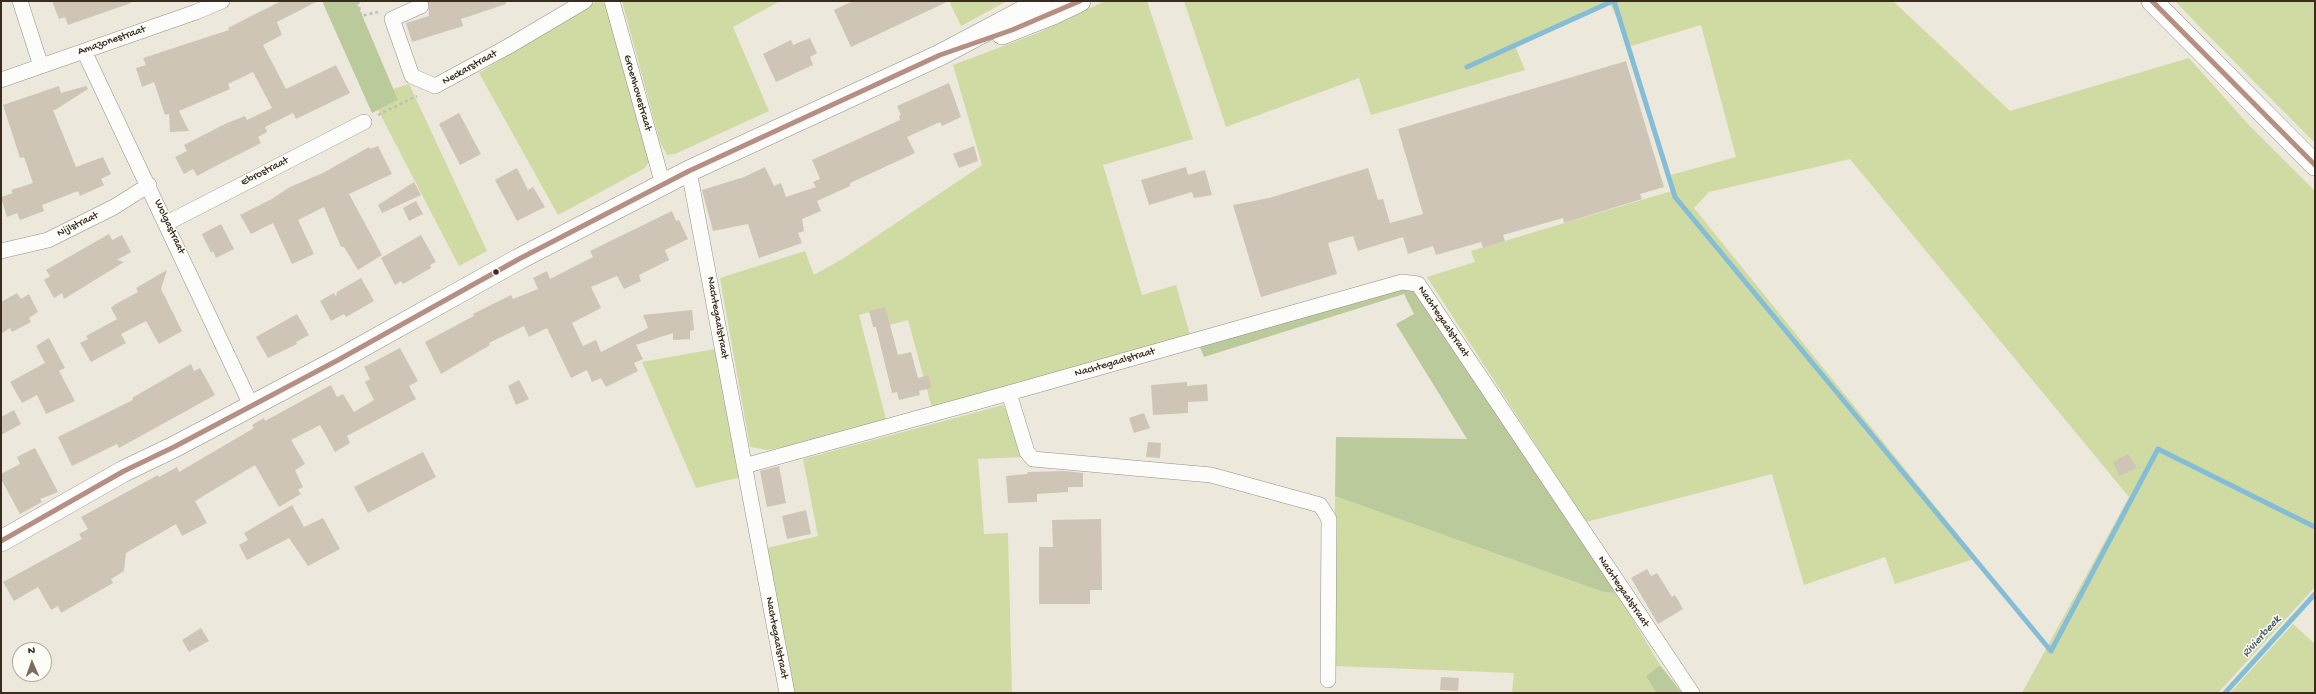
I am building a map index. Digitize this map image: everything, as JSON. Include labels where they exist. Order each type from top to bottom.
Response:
[{"type":"street","points":[[20,1],[40,66]]},
{"type":"street","name":"Amazonestraat","points":[[1,80],[84,51],[194,7],[222,1]]},
{"type":"street","name":"Neckarstraat","points":[[392,19],[412,76],[435,86],[510,46],[585,1]]},
{"type":"street","name":"Groenhovestraat","points":[[612,1],[663,185]]},
{"type":"street","points":[[1,541],[124,471],[251,405],[519,259],[689,171],[940,55],[1042,1]]},
{"type":"street","points":[[940,55],[1012,30],[1080,1]]},
{"type":"street","points":[[2152,1],[2315,165]]},
{"type":"street","points":[[392,19],[421,6]]},
{"type":"street","name":"Wolgastraat","points":[[84,51],[167,223],[251,405]]},
{"type":"street","name":"Ebrostraat","points":[[167,223],[364,122]]},
{"type":"street","name":"Nachtegaalstraat","points":[[689,171],[787,693]]},
{"type":"street","name":"Nijlstraat","points":[[1,251],[48,240],[114,207],[149,185]]},
{"type":"street","name":"Nachtegaalstraat","points":[[744,466],[1402,282],[1418,284],[1692,693]]},
{"type":"street","points":[[1009,393],[1026,452],[1033,459],[1211,475],[1320,505],[1329,519],[1328,680]]},
{"type":"path","points":[[358,1],[361,16],[380,11],[392,19]]},
{"type":"path","points":[[364,122],[435,86]]},
{"type":"green space","points":[[322,1],[356,1],[398,100],[372,113]]},
{"type":"green space","points":[[597,1],[601,1],[607,6],[649,162],[645,168],[558,215],[479,73]]},
{"type":"green space","points":[[622,1],[780,1],[733,27],[769,111],[675,154],[667,155],[660,142]]},
{"type":"green space","points":[[949,1],[1007,1],[961,26]]},
{"type":"green space","points":[[1105,1],[1147,1],[1193,139],[1103,165],[1142,295],[1176,285],[1190,335],[932,408],[908,320],[882,327],[878,310],[859,315],[887,423],[813,442],[767,450],[750,447],[720,278],[805,251],[814,275],[844,258],[982,165],[953,65],[1038,33]]},
{"type":"green space","points":[[1184,1],[1893,1],[2010,111],[2189,58],[2247,123],[2315,191],[2315,587],[2218,693],[2022,693],[2129,497],[1850,159],[1709,192],[1694,208],[1977,558],[1895,584],[1885,557],[1804,585],[1772,474],[1586,522],[1427,277],[1475,262],[1471,251],[1675,190],[1671,175],[1736,157],[1701,25],[1631,46],[1610,4],[1515,46],[1525,70],[1371,115],[1359,78],[1226,127]]},
{"type":"green space","points":[[2175,1],[2315,1],[2315,143],[2199,26]]},
{"type":"green space","points":[[409,84],[487,251],[459,266],[378,110],[398,100],[393,89]]},
{"type":"green space","points":[[1409,280],[1617,593],[1603,592],[1335,496],[1336,437],[1467,439],[1396,324],[1414,314],[1404,294],[1204,357],[1198,342]]},
{"type":"green space","points":[[715,349],[741,477],[696,488],[642,362]]},
{"type":"green space","points":[[1003,405],[1012,422],[1022,457],[978,459],[984,534],[1008,533],[1012,693],[794,693],[767,548],[818,536],[803,459]]},
{"type":"green space","points":[[1335,496],[1603,592],[1617,593],[1660,665],[1646,676],[1656,693],[1512,693],[1514,673],[1334,666]]},
{"type":"green space","points":[[2293,624],[2315,644],[2315,693],[2230,693]]},
{"type":"green space","points":[[1660,665],[1682,693],[1656,693],[1646,676]]},
{"type":"building","points":[[52,1],[131,1],[131,3],[68,25],[65,17],[59,19]]},
{"type":"building","points":[[281,1],[318,1],[277,22],[282,35],[263,45],[286,89],[336,65],[350,93],[296,119],[293,113],[265,127],[267,132],[258,137],[261,143],[197,176],[193,169],[184,174],[175,157],[187,151],[184,145],[225,124],[245,116],[247,120],[272,108],[253,72],[228,84],[230,89],[179,111],[189,131],[170,132],[169,114],[165,115],[154,82],[142,87],[136,68],[146,65],[143,58],[229,30],[228,28]]},
{"type":"building","points":[[428,1],[506,1],[506,4],[461,19],[463,26],[412,42],[406,23],[429,16]]},
{"type":"building","points":[[853,1],[949,1],[851,47],[834,10]]},
{"type":"building","points":[[810,38],[817,53],[810,57],[813,65],[776,82],[763,54],[791,40],[793,45]]},
{"type":"building","points":[[1626,61],[1664,187],[1640,194],[1642,199],[1564,223],[1563,218],[1503,235],[1505,241],[1483,248],[1481,242],[1436,255],[1433,246],[1408,254],[1403,237],[1358,251],[1353,236],[1328,243],[1337,274],[1261,297],[1233,205],[1269,198],[1368,168],[1378,200],[1383,199],[1390,223],[1423,214],[1398,129]]},
{"type":"building","points":[[949,83],[961,117],[942,126],[940,122],[907,137],[915,153],[850,183],[850,186],[817,201],[821,211],[802,219],[804,231],[798,233],[802,243],[759,258],[748,224],[713,231],[702,190],[744,177],[765,167],[774,186],[781,183],[786,197],[816,187],[813,182],[820,179],[812,160],[900,120],[899,116],[901,115],[897,106]]},
{"type":"building","points":[[59,86],[61,93],[86,86],[88,89],[53,110],[76,167],[103,157],[111,174],[101,179],[104,185],[80,196],[78,191],[42,205],[44,211],[20,220],[17,213],[7,217],[1,197],[13,193],[11,190],[33,183],[24,157],[20,158],[3,105]]},
{"type":"building","points":[[459,113],[481,154],[460,165],[439,124]]},
{"type":"building","points":[[378,146],[392,174],[349,194],[382,255],[358,270],[344,247],[341,247],[324,207],[298,220],[314,254],[292,264],[273,223],[251,234],[240,215],[270,200],[290,187],[323,173],[369,147],[370,149]]},
{"type":"building","points":[[974,146],[978,161],[959,168],[953,154]]},
{"type":"building","points":[[1186,167],[1188,175],[1205,170],[1212,195],[1194,198],[1192,192],[1149,205],[1141,180]]},
{"type":"building","points":[[517,168],[528,190],[533,187],[545,207],[517,221],[495,180]]},
{"type":"building","points":[[414,182],[421,195],[382,213],[378,205]]},
{"type":"building","points":[[416,201],[423,214],[409,221],[403,208]]},
{"type":"building","points":[[672,211],[676,221],[679,220],[688,239],[665,250],[669,260],[639,275],[641,281],[624,289],[617,276],[591,287],[601,308],[572,323],[583,346],[596,340],[601,352],[648,328],[643,315],[692,310],[694,330],[690,331],[690,339],[673,340],[673,333],[636,345],[643,359],[634,363],[638,371],[606,387],[601,378],[592,382],[587,370],[571,378],[547,328],[529,337],[524,326],[489,343],[490,345],[441,374],[425,342],[474,316],[473,314],[511,295],[513,299],[538,289],[533,278],[547,271],[550,279],[593,257],[590,251]]},
{"type":"building","points":[[221,224],[234,249],[216,258],[213,251],[211,253],[202,234]]},
{"type":"building","points":[[109,234],[112,240],[122,235],[131,252],[117,260],[124,262],[64,299],[62,293],[54,298],[44,280],[50,276],[46,270]]},
{"type":"building","points":[[421,235],[436,262],[430,265],[431,268],[403,284],[401,281],[395,285],[381,258]]},
{"type":"building","points":[[167,270],[161,289],[182,331],[159,344],[146,321],[121,334],[126,343],[91,362],[80,343],[88,339],[86,336],[117,319],[111,308],[114,305],[138,292],[136,288]]},
{"type":"building","points":[[361,278],[374,301],[346,317],[344,314],[331,321],[320,301],[334,293],[336,297],[337,292]]},
{"type":"building","points":[[17,293],[21,299],[29,294],[38,312],[29,318],[31,322],[12,332],[10,328],[1,334],[1,302]]},
{"type":"building","points":[[885,307],[898,355],[911,352],[918,378],[928,375],[932,388],[919,391],[920,395],[899,400],[897,392],[892,393],[876,327],[873,327],[869,311]]},
{"type":"building","points":[[297,314],[309,335],[296,342],[297,344],[268,358],[256,337]]},
{"type":"building","points":[[49,338],[65,368],[59,371],[75,401],[46,414],[37,395],[22,403],[10,382],[45,363],[36,346]]},
{"type":"building","points":[[400,348],[418,381],[409,386],[416,399],[347,436],[350,443],[335,452],[320,425],[291,440],[305,464],[295,470],[303,487],[298,490],[301,494],[279,507],[255,465],[195,501],[207,523],[182,536],[176,524],[126,553],[124,571],[111,579],[113,583],[61,613],[58,606],[51,610],[38,587],[14,601],[3,582],[82,539],[79,534],[88,529],[81,517],[158,475],[159,477],[177,467],[179,472],[254,428],[252,425],[264,418],[265,421],[331,385],[337,397],[343,394],[354,412],[374,400],[365,382],[370,379],[364,367]]},
{"type":"building","points":[[191,364],[194,371],[200,368],[215,395],[119,448],[117,444],[72,466],[58,437],[133,400],[132,398]]},
{"type":"building","points":[[519,380],[529,399],[516,405],[508,386]]},
{"type":"building","points":[[1187,382],[1187,386],[1207,384],[1208,401],[1188,402],[1188,413],[1153,415],[1151,385]]},
{"type":"building","points":[[14,410],[21,424],[1,435],[1,417]]},
{"type":"building","points":[[1144,413],[1150,428],[1134,433],[1129,418]]},
{"type":"building","points":[[1148,442],[1161,443],[1160,458],[1146,457]]},
{"type":"building","points":[[35,448],[58,492],[40,499],[42,502],[20,514],[1,479],[1,474],[20,464],[17,457]]},
{"type":"building","points":[[423,452],[436,477],[368,513],[354,487]]},
{"type":"building","points":[[2128,454],[2137,468],[2119,476],[2113,462]]},
{"type":"building","points":[[779,466],[786,503],[767,507],[760,471]]},
{"type":"building","points":[[1064,471],[1083,473],[1083,487],[1068,487],[1068,492],[1037,494],[1037,502],[1008,503],[1006,476],[1027,474],[1028,472]]},
{"type":"building","points":[[292,505],[304,527],[323,518],[340,549],[308,566],[289,538],[247,560],[239,545],[248,540],[244,533]]},
{"type":"building","points":[[806,510],[811,534],[787,539],[782,516]]},
{"type":"building","points":[[1101,519],[1102,590],[1090,590],[1090,604],[1039,604],[1039,547],[1053,547],[1052,520]]},
{"type":"building","points":[[1647,569],[1651,576],[1657,573],[1672,597],[1675,595],[1683,609],[1658,624],[1631,578]]},
{"type":"building","points":[[201,628],[209,641],[189,652],[182,640]]},
{"type":"building","points":[[1441,677],[1459,678],[1458,691],[1440,690]]},
{"type":"waterway","points":[[1467,67],[1613,1]]},
{"type":"waterway","points":[[1614,1],[1675,197],[2051,651],[2158,449],[2315,527]]},
{"type":"waterway","name":"Rivierbeek","points":[[2225,693],[2315,594]]},
{"type":"transit line","points":[[1,541],[124,471],[174,447],[340,359],[519,259],[689,171],[940,55],[1012,30],[1080,1]]},
{"type":"transit line","points":[[2152,1],[2315,165]]}]
